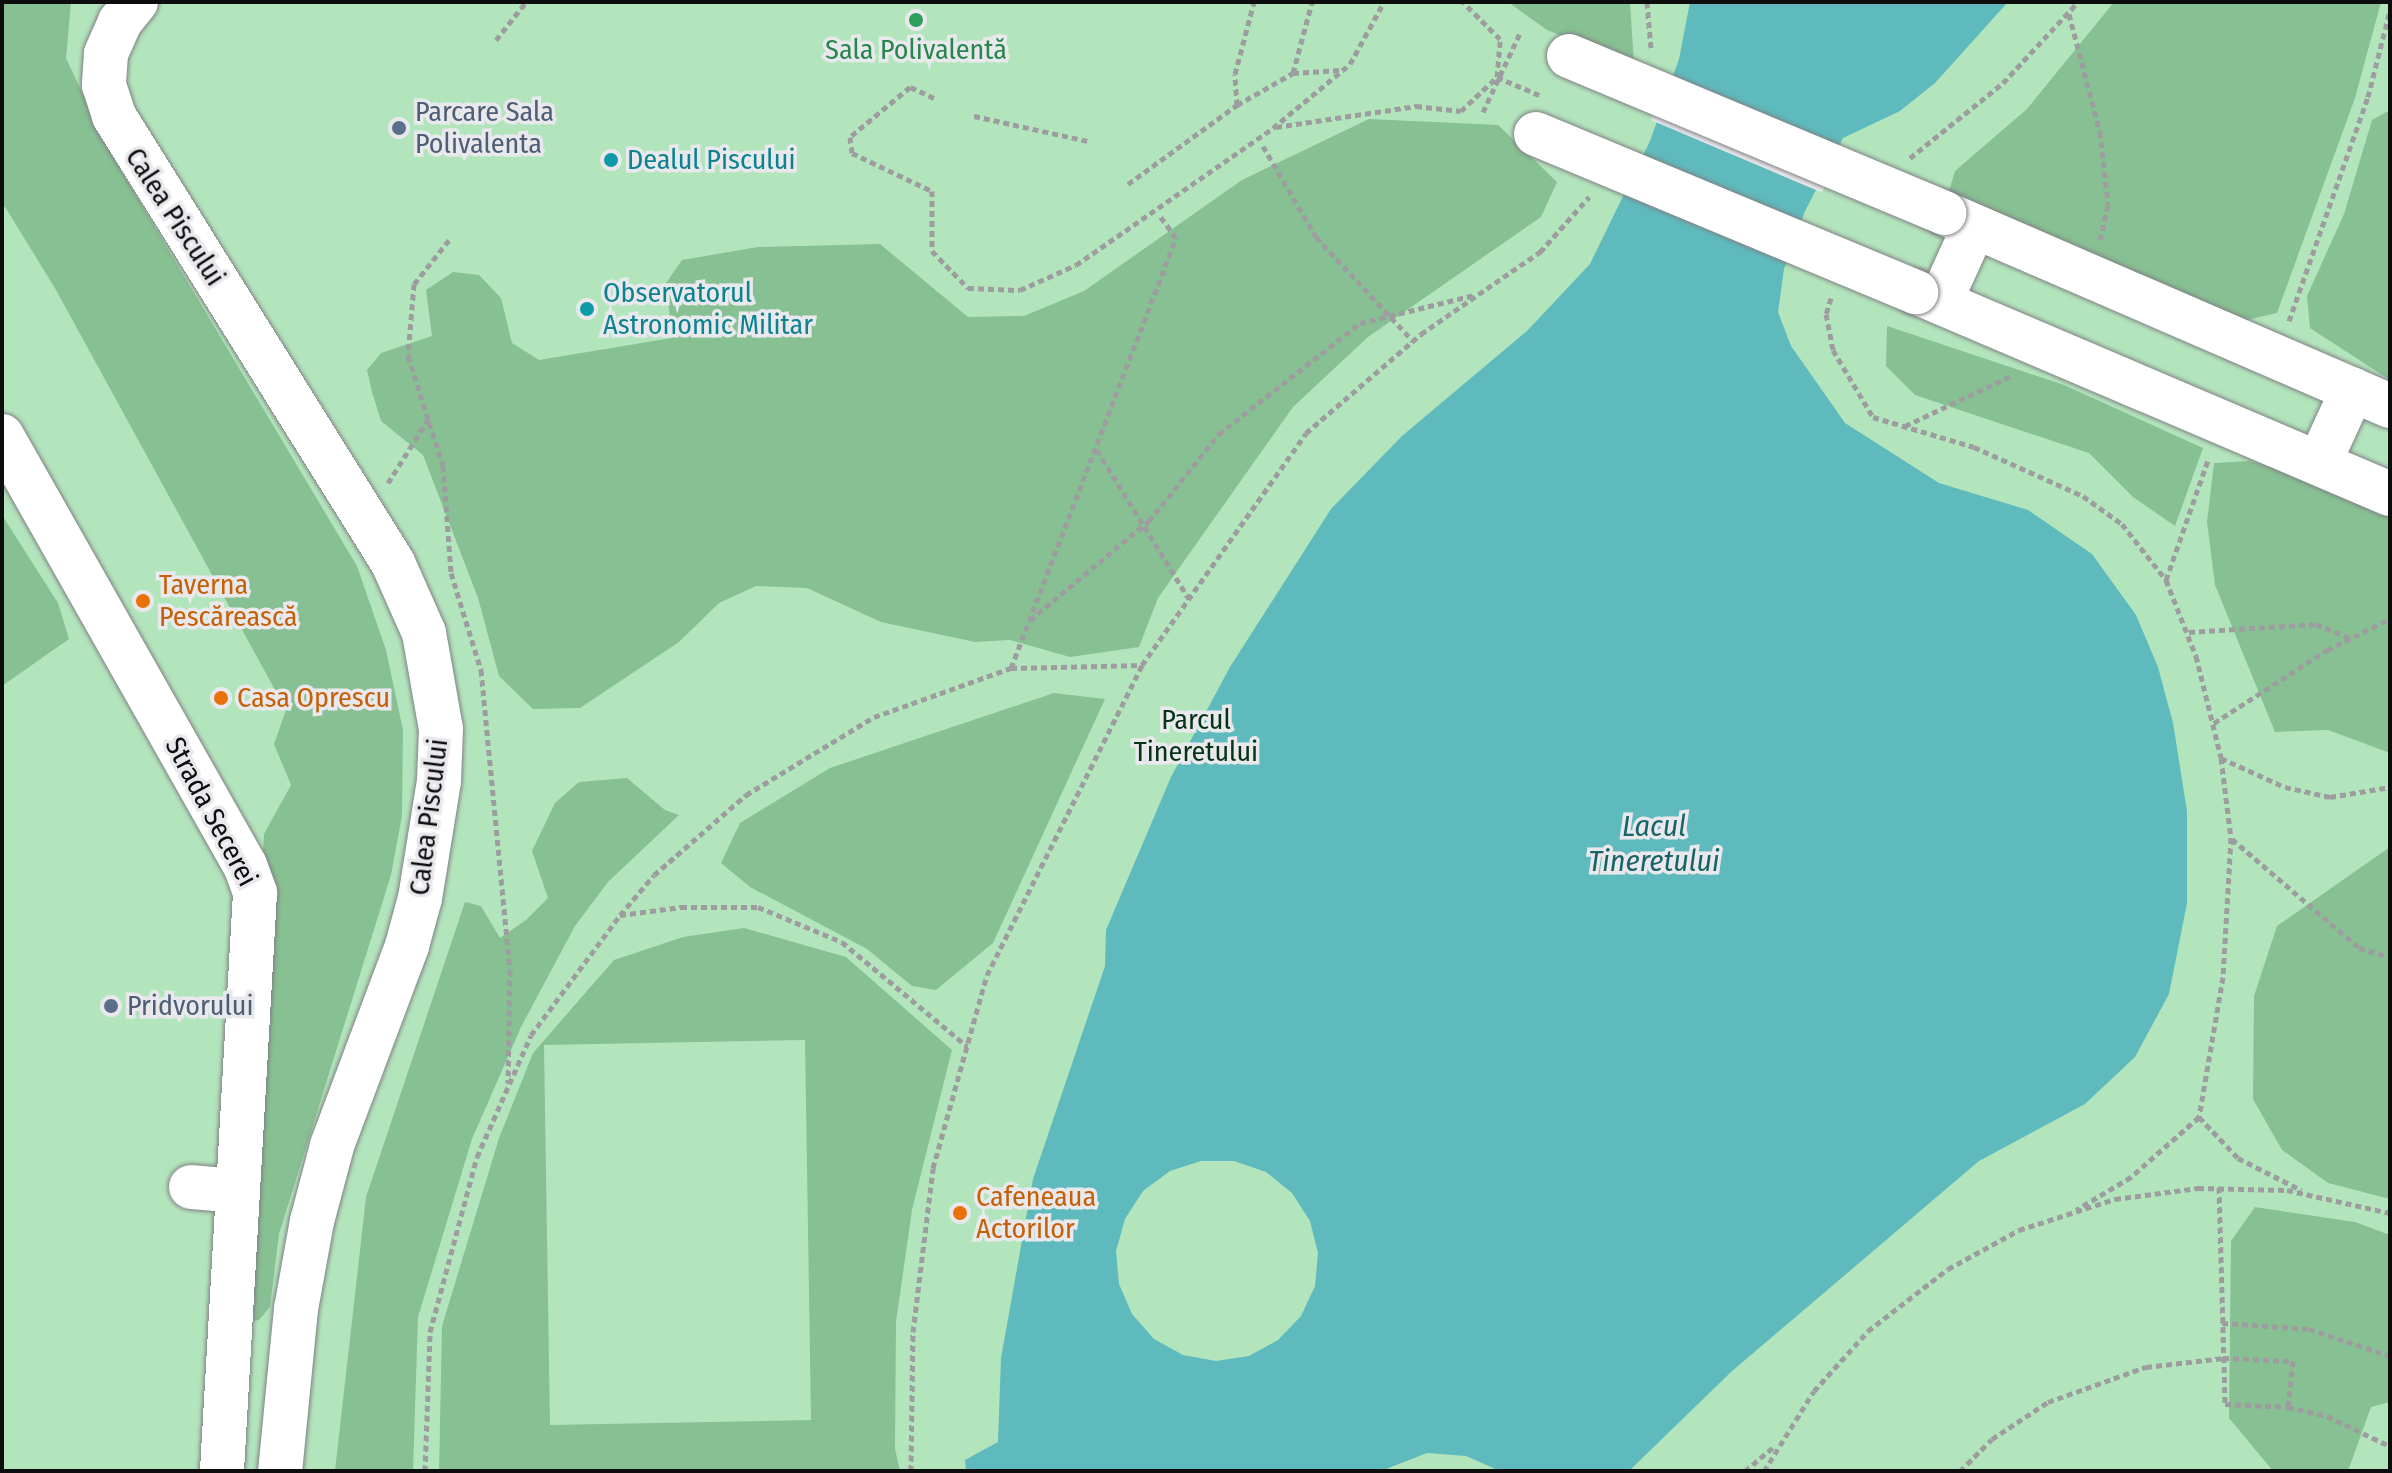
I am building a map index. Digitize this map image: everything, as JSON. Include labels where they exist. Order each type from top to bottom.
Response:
[{"type":"street","name":"Calea Piscului","points":[[136,2],[120,22],[106,54],[104,85],[114,116],[128,145],[367,518],[424,633],[439,704],[439,781],[407,946],[348,1096],[312,1221],[296,1309],[280,1471]]},
{"type":"street","points":[[1569,56],[2372,398],[2319,463]]},
{"type":"street","points":[[1536,134],[2390,494]]},
{"type":"street","points":[[1928,297],[1959,220]]},
{"type":"street","name":"Strada Secerei","points":[[2,436],[251,878],[256,911],[222,1471]]},
{"type":"street","points":[[191,1187],[238,1191]]},
{"type":"path","points":[[496,40],[526,2]]},
{"type":"path","points":[[1237,105],[1235,74],[1254,2]]},
{"type":"path","points":[[1293,73],[1312,2]]},
{"type":"path","points":[[934,98],[910,87],[850,137],[852,153],[932,191],[932,251],[968,288],[1020,290],[1076,265],[1273,128],[1342,70],[1377,21],[1384,2]]},
{"type":"path","points":[[1273,128],[1416,106],[1461,111],[1497,77],[1500,39],[1463,2]]},
{"type":"path","points":[[1647,2],[1651,59]]},
{"type":"path","points":[[1899,166],[2003,83],[2078,2]]},
{"type":"path","points":[[2276,358],[2368,97],[2390,10]]},
{"type":"path","points":[[2069,13],[2100,132],[2108,205],[2090,276]]},
{"type":"path","points":[[1483,112],[1520,33]]},
{"type":"path","points":[[1128,184],[1237,105],[1293,73],[1342,70]]},
{"type":"path","points":[[974,116],[1088,141]]},
{"type":"path","points":[[1263,146],[1316,237],[1413,341]]},
{"type":"path","points":[[911,1471],[913,1332],[931,1183],[987,975],[1142,665],[1306,433],[1413,341],[1540,252],[1596,189]]},
{"type":"path","points":[[1011,668],[1176,238],[1159,215]]},
{"type":"path","points":[[1764,1471],[1780,1441],[1840,1360],[1899,1304],[1983,1248],[2076,1210],[2131,1177],[2199,1117],[2223,977],[2231,838],[2221,758],[2189,632],[2166,580],[2122,524],[2083,496],[1974,447],[1873,417],[1833,350],[1826,314],[1835,287]]},
{"type":"path","points":[[1030,620],[1144,526],[1219,434],[1360,323],[1480,294]]},
{"type":"path","points":[[1905,426],[2058,353]]},
{"type":"path","points":[[367,518],[429,418]]},
{"type":"path","points":[[2166,580],[2221,422]]},
{"type":"path","points":[[1096,449],[1189,599]]},
{"type":"path","points":[[2214,723],[2351,638],[2390,619]]},
{"type":"path","points":[[2189,632],[2316,624],[2351,638]]},
{"type":"path","points":[[425,1471],[430,1332],[477,1157],[531,1035],[620,915],[654,875],[746,795],[874,717],[1011,668],[1142,665]]},
{"type":"path","points":[[2221,758],[2285,787],[2330,797],[2390,787]]},
{"type":"path","points":[[2231,838],[2359,948],[2390,957]]},
{"type":"path","points":[[620,915],[681,907],[758,907],[842,942],[967,1046]]},
{"type":"path","points":[[2199,1117],[2238,1158],[2306,1193]]},
{"type":"path","points":[[2076,1210],[2155,1192],[2219,1187],[2306,1193],[2390,1213]]},
{"type":"path","points":[[2219,1187],[2225,1404],[2288,1407],[2327,1416],[2390,1446]]},
{"type":"path","points":[[2222,1323],[2309,1329],[2390,1356]]},
{"type":"path","points":[[1960,1471],[2017,1420],[2079,1387],[2146,1367],[2223,1358],[2293,1361],[2288,1407]]},
{"type":"path","points":[[1745,1471],[1780,1441]]},
{"type":"green space","name":"Parcul Tineretului","points":[[2,2],[2390,2],[2390,1471],[2,1471]]},
{"type":"green space","points":[[2,2],[71,2],[66,58],[110,152],[357,566],[386,650],[403,730],[402,816],[391,875],[279,1234],[270,1307],[259,1320],[246,1322],[275,882],[263,852],[264,834],[291,785],[274,744],[286,710],[56,290],[2,202]]},
{"type":"green space","points":[[1508,2],[1630,2],[1634,63],[1547,30]]},
{"type":"green space","points":[[2114,2],[2381,2],[2355,98],[2277,313],[2238,322],[1949,191],[1955,171],[2027,109]]},
{"type":"green space","points":[[2390,110],[2390,380],[2310,328],[2307,296],[2344,214],[2372,120]]},
{"type":"green space","points":[[1369,119],[1498,125],[1557,182],[1541,217],[1368,337],[1293,407],[1158,598],[1139,647],[1070,657],[1010,640],[975,642],[881,622],[807,588],[756,586],[719,603],[679,642],[580,708],[533,709],[499,676],[478,598],[423,455],[381,421],[372,392],[367,370],[381,353],[432,336],[426,290],[453,272],[479,275],[501,298],[512,343],[539,360],[672,338],[666,283],[682,260],[758,247],[880,244],[968,317],[1024,316],[1084,291],[1242,180]]},
{"type":"green space","points":[[1887,326],[2064,385],[2203,448],[2175,526],[2133,497],[2089,453],[1915,395],[1886,366]]},
{"type":"green space","points":[[2250,461],[2328,483],[2390,513],[2390,753],[2328,730],[2275,732],[2215,585],[2207,522],[2214,463]]},
{"type":"green space","points":[[2,515],[58,603],[69,639],[2,686]]},
{"type":"green space","points":[[1054,693],[1105,699],[993,943],[936,990],[912,986],[867,949],[750,887],[721,863],[740,823],[830,768]]},
{"type":"green space","points":[[627,778],[665,810],[679,815],[608,882],[575,926],[521,1027],[472,1139],[418,1317],[413,1471],[335,1471],[366,1197],[465,902],[481,906],[500,938],[526,920],[548,898],[532,851],[555,803],[579,782]]},
{"type":"green space","points":[[2390,847],[2390,1199],[2328,1183],[2282,1150],[2253,1099],[2254,996],[2277,926]]},
{"type":"green space","points":[[744,928],[846,957],[952,1050],[912,1210],[896,1322],[895,1449],[900,1471],[439,1471],[442,1326],[499,1138],[533,1053],[614,960],[683,937]],"holes":[[[805,1040],[811,1420],[550,1425],[544,1045]]]},
{"type":"green space","points":[[2255,1207],[2355,1222],[2390,1235],[2390,1402],[2371,1407],[2348,1471],[2273,1471],[2229,1418],[2231,1241]]},
{"type":"water","name":"Lacul Tineretului","points":[[1690,2],[2008,2],[1935,83],[1900,111],[1843,138],[1805,211],[1784,269],[1778,312],[1791,346],[1845,423],[1939,483],[2028,510],[2092,554],[2136,615],[2158,667],[2173,723],[2187,811],[2187,903],[2169,994],[2135,1057],[2085,1104],[1979,1161],[1731,1372],[1629,1471],[1500,1471],[1466,1456],[1427,1453],[1381,1471],[966,1471],[965,1460],[998,1442],[1001,1358],[1033,1179],[1105,966],[1106,930],[1171,777],[1230,667],[1331,509],[1402,436],[1527,331],[1590,264],[1650,141],[1679,59]],"holes":[[[1201,1161],[1234,1161],[1266,1172],[1292,1193],[1310,1221],[1318,1253],[1315,1286],[1301,1316],[1278,1340],[1249,1356],[1216,1361],[1183,1355],[1154,1339],[1132,1314],[1119,1284],[1116,1251],[1125,1219],[1143,1191],[1170,1171]]]},
{"type":"pier","points":[[1666,84],[1837,157],[1822,193],[1651,120]]},
{"type":"place","name":"Sala Polivalentă","points":[[916,20]]},
{"type":"place","name":"Parcare Sala Polivalenta","points":[[399,128]]},
{"type":"place","name":"Dealul Piscului","points":[[611,160]]},
{"type":"place","name":"Observatorul Astronomic Militar","points":[[587,309]]},
{"type":"place","name":"Taverna Pescărească","points":[[143,601]]},
{"type":"place","name":"Casa Oprescu","points":[[221,698]]},
{"type":"place","name":"Pridvorului","points":[[111,1006]]},
{"type":"place","name":"Cafeneaua Actorilor","points":[[960,1213]]}]
